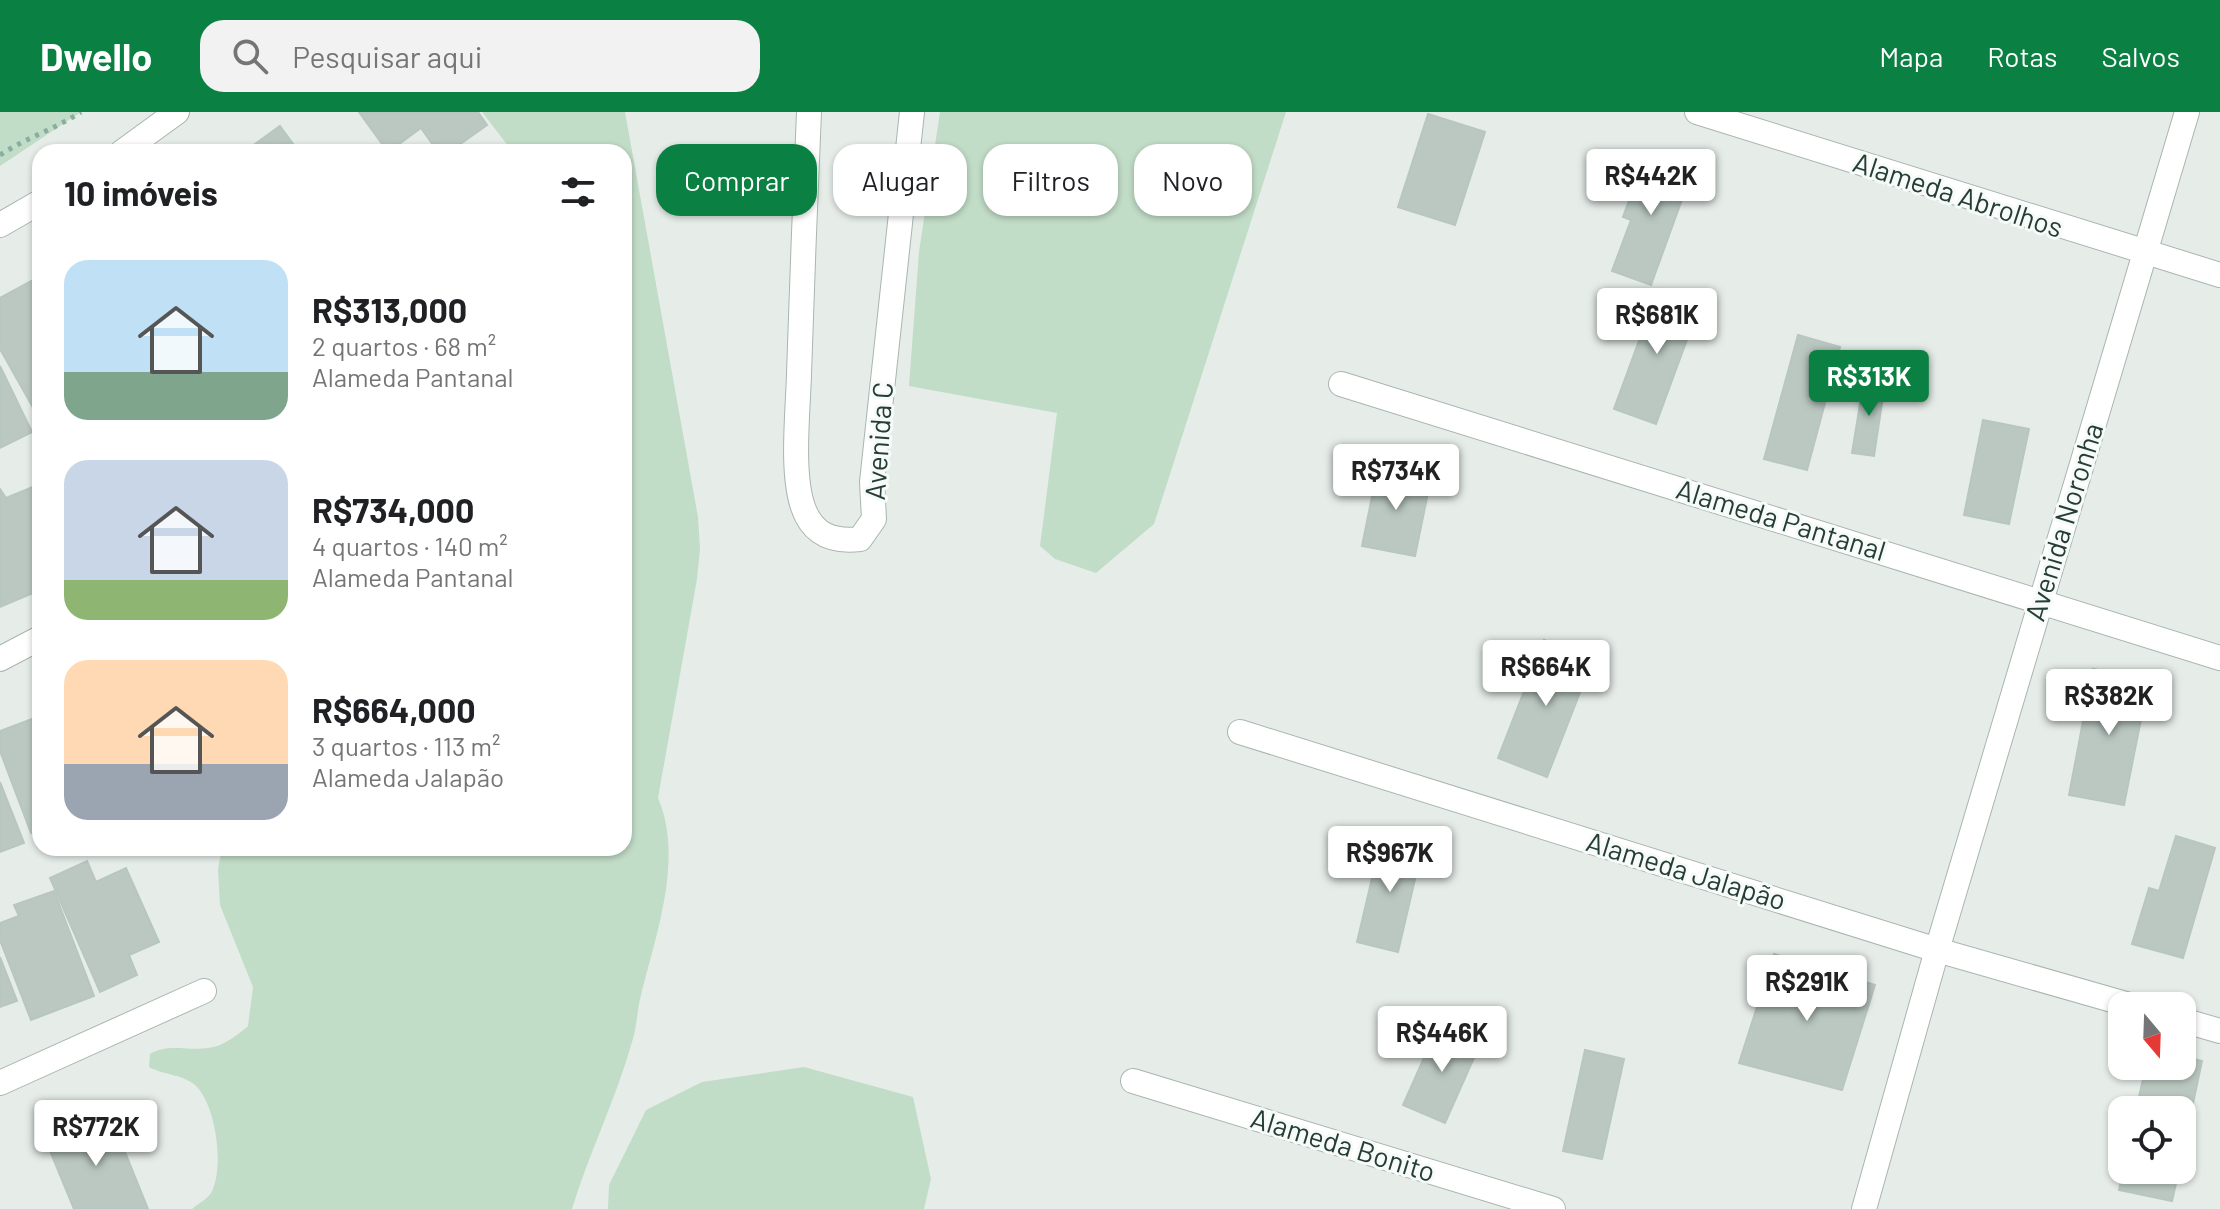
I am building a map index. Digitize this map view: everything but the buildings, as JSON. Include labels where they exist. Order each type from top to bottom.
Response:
[{"type":"street","points":[[133,144],[177,112]]},
{"type":"street","name":"Avenida C","points":[[809,112],[798,404],[799,481],[803,509],[818,530],[837,542],[860,539],[874,519],[872,482],[912,112]]},
{"type":"street","name":"Alameda Abrolhos","points":[[1697,112],[2220,275]]},
{"type":"street","name":"Avenida Noronha","points":[[1864,1209],[1937,950],[2187,112]]},
{"type":"street","points":[[0,225],[32,207]]},
{"type":"street","name":"Alameda Pantanal","points":[[1341,384],[2220,658]]},
{"type":"street","points":[[0,659],[32,642]]},
{"type":"street","name":"Alameda Jalapão","points":[[1240,732],[1937,950],[2108,999]]},
{"type":"street","points":[[0,1083],[204,991]]},
{"type":"street","points":[[2196,1024],[2220,1031]]},
{"type":"street","name":"Alameda Bonito","points":[[1133,1081],[1553,1209]]},
{"type":"path","points":[[0,155],[23,140],[63,124],[81,112]]},
{"type":"green space","points":[[0,112],[81,112],[32,144],[0,166]]},
{"type":"green space","points":[[482,112],[625,112],[631,144],[507,144]]},
{"type":"green space","points":[[940,112],[1286,112],[1154,524],[1096,573],[1055,559],[1040,546],[1057,413],[909,386],[924,216],[967,216],[967,144],[935,144]]},
{"type":"green space","points":[[632,151],[698,517],[700,549],[658,798],[668,846],[668,871],[660,922],[634,1036],[572,1209],[192,1209],[211,1193],[215,1182],[218,1153],[213,1121],[195,1085],[149,1067],[150,1054],[157,1051],[214,1047],[230,1040],[248,1026],[253,987],[220,905],[220,856],[632,856]]},
{"type":"green space","points":[[804,1067],[913,1097],[931,1179],[924,1209],[608,1209],[609,1185],[646,1110],[702,1082]]}]
